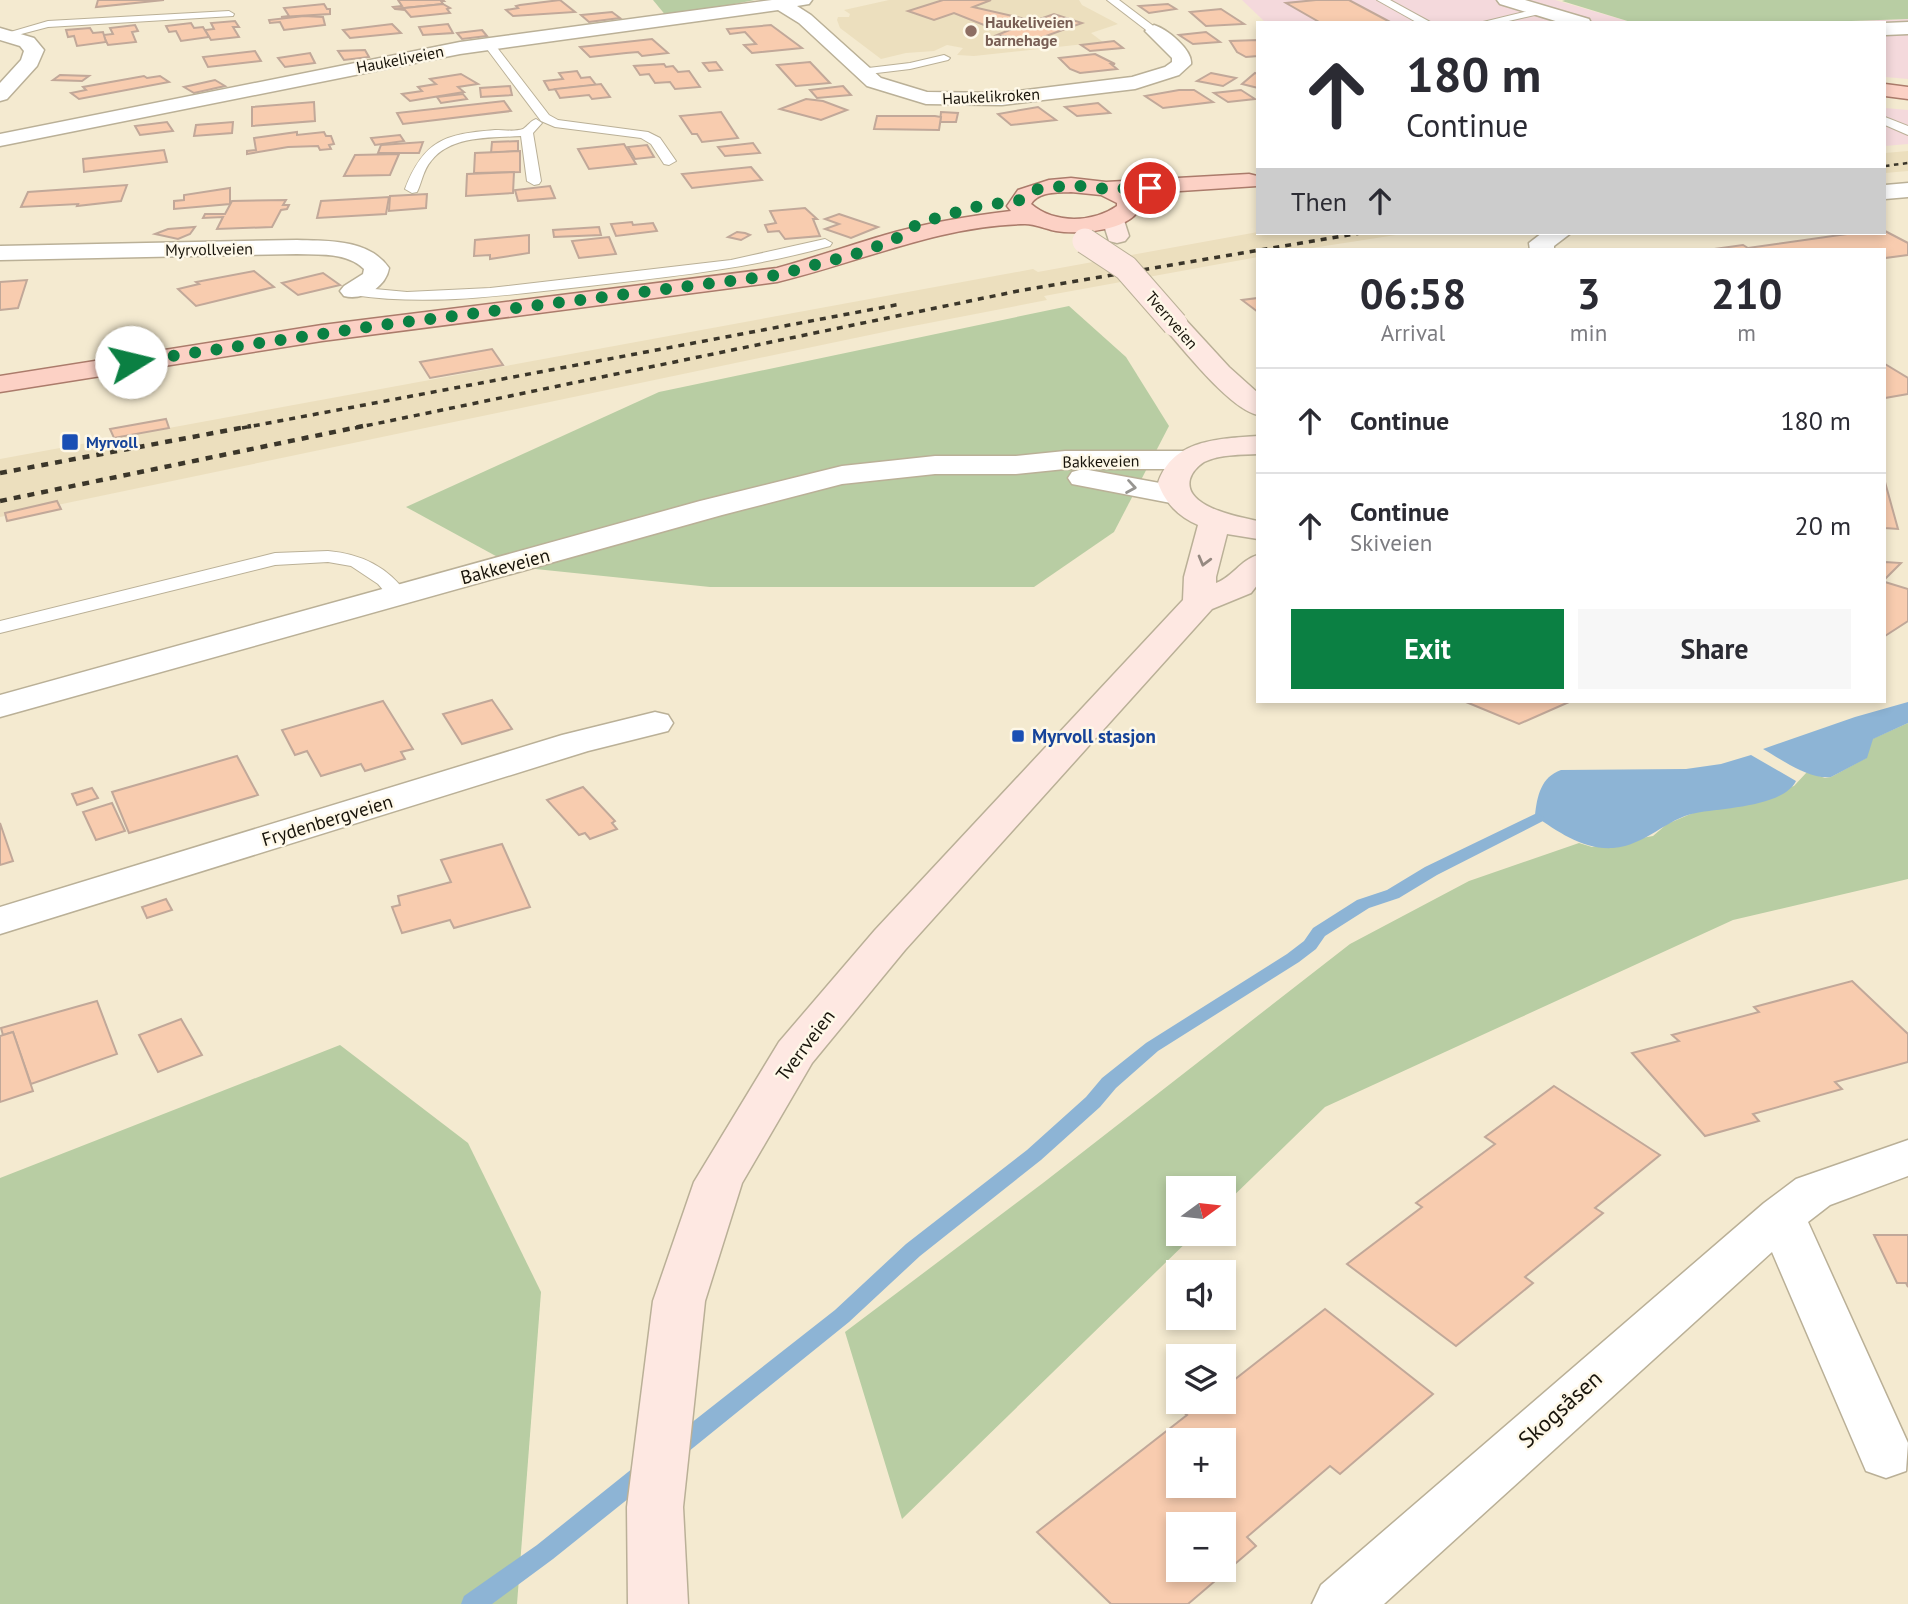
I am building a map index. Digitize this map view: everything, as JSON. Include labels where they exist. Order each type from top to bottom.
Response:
[{"type":"main road","points":[[1025,208],[1026,194],[1054,186],[1106,189],[1253,180]]},
{"type":"main road","points":[[0,384],[321,333],[777,275],[836,260],[894,240],[978,222],[1025,208],[1058,223],[1088,224],[1214,194],[1253,180]]},
{"type":"main road","points":[[1106,189],[1125,198],[1129,204],[1121,214]]},
{"type":"main road","name":"Tverrveien","points":[[1121,214],[1126,268]]},
{"type":"main road","name":"Tverrveien","points":[[1058,223],[1126,268],[1219,373],[1256,405]]},
{"type":"main road","points":[[1219,373],[1235,430],[1187,460],[1173,476],[1172,486],[1175,495],[1197,514],[1214,521],[1256,530]]},
{"type":"main road","points":[[1200,602],[1200,577],[1214,521]]},
{"type":"main road","name":"Tverrveien","points":[[658,1604],[655,1507],[663,1420],[679,1301],[695,1246],[719,1182],[795,1053],[899,930],[1035,778],[1142,668],[1200,602],[1240,586],[1256,567]]},
{"type":"street","name":"Haukeliveien","points":[[0,140],[488,43],[716,15],[803,0]]},
{"type":"street","points":[[1524,3],[1576,21]]},
{"type":"street","name":"Haukelikroken","points":[[781,4],[811,24],[860,72],[874,82],[926,97],[954,100],[1002,99],[1124,85],[1165,75],[1181,64],[1182,57],[1154,31]]},
{"type":"street","points":[[1886,29],[1908,28]]},
{"type":"street","points":[[0,95],[24,70],[34,50],[27,41],[3,35]]},
{"type":"street","points":[[1886,192],[1908,190]]},
{"type":"street","points":[[1542,248],[1541,243],[1555,235]]},
{"type":"street","name":"Myrvollveien","points":[[0,253],[298,247],[330,249],[361,256],[377,268],[375,278],[353,291]]},
{"type":"street","name":"Bakkeveien","points":[[0,706],[711,508],[842,475],[935,465],[1016,465],[1065,460],[1187,460]]},
{"type":"street","name":"Bakkeveien","points":[[1016,465],[1175,495]]},
{"type":"street","name":"Frydenbergveien","points":[[0,921],[575,743],[655,723]]},
{"type":"street","name":"Skogsåsen","points":[[1342,1604],[1781,1216],[1812,1192],[1908,1157]]},
{"type":"street","points":[[1781,1216],[1886,1455]]},
{"type":"lane","points":[[1112,0],[1154,31]]},
{"type":"lane","points":[[1382,0],[1423,21]]},
{"type":"lane","points":[[1488,21],[1524,3]]},
{"type":"lane","points":[[3,35],[48,24],[229,14]]},
{"type":"lane","points":[[488,43],[545,118],[573,127],[644,135],[656,141],[669,161]]},
{"type":"lane","points":[[860,72],[910,66],[944,58]]},
{"type":"lane","points":[[412,189],[422,163],[439,148],[463,139],[527,132],[545,118]]},
{"type":"lane","points":[[1886,122],[1905,136]]},
{"type":"lane","points":[[527,132],[534,181]]},
{"type":"lane","points":[[353,291],[392,296],[461,295],[722,266],[772,258],[825,243]]},
{"type":"lane","points":[[0,627],[275,559],[310,556],[346,558],[372,567],[398,595]]},
{"type":"shaded area","name":"Haukeliveien barnehage","points":[[889,0],[1079,0],[1082,5],[1118,24],[1091,33],[1103,42],[974,56],[957,55],[963,48],[947,45],[934,51],[906,53],[881,59],[840,28],[837,20],[838,17],[849,17],[850,14],[844,10]]},
{"type":"shaded area","points":[[1242,0],[1555,0],[1627,21],[1264,21]]},
{"type":"shaded area","points":[[1908,19],[1908,79],[1886,77],[1886,21],[1852,21]]},
{"type":"shaded area","points":[[1886,108],[1908,110],[1908,144],[1886,146]]},
{"type":"shaded area","points":[[1908,151],[1908,171],[1886,173],[1886,153]]},
{"type":"shaded area","points":[[1256,232],[1256,235],[1396,235],[1312,248],[1256,248],[1256,257],[1044,296],[1047,300],[0,517],[0,459],[1033,269],[1038,272]]},
{"type":"green space","points":[[653,0],[755,0],[667,17]]},
{"type":"green space","points":[[1908,0],[1908,19],[1627,21],[1562,1]]},
{"type":"green space","points":[[1069,306],[1126,357],[1169,426],[1114,532],[1034,587],[710,587],[516,567],[406,507],[659,392]]},
{"type":"green space","points":[[1908,723],[1908,879],[1733,920],[1325,1107],[1236,1193],[1236,1176],[1166,1176],[1166,1246],[1183,1246],[902,1519],[845,1332],[1043,1183],[1350,944],[1469,881],[1579,843],[1592,847],[1653,836],[1667,824],[1693,813],[1794,786],[1807,772],[1825,778],[1831,777],[1866,758],[1872,739]]},
{"type":"green space","points":[[340,1045],[468,1143],[541,1292],[517,1604],[0,1604],[0,1178]]},
{"type":"water","points":[[1908,702],[1908,723],[1873,739],[1867,758],[1831,777],[1805,772],[1763,749],[1855,717]]},
{"type":"water","points":[[1751,755],[1796,781],[1789,790],[1766,801],[1685,816],[1625,846],[1602,848],[1582,843],[1562,834],[1535,816],[1541,788],[1549,777],[1561,770],[1686,769],[1721,764]]},
{"type":"building","points":[[98,0],[164,0],[96,7]]},
{"type":"building","points":[[398,0],[444,1],[441,1],[443,4],[395,9],[393,7],[402,6]]},
{"type":"building","points":[[560,0],[575,12],[513,16],[506,10],[518,8],[516,6],[520,5]]},
{"type":"building","points":[[943,0],[991,0],[973,7],[1034,21],[1054,14],[1082,23],[1035,40],[997,35],[1017,27],[984,25],[954,13],[934,20],[908,11]]},
{"type":"building","points":[[1349,0],[1388,21],[1318,21],[1286,3]]},
{"type":"building","points":[[324,4],[330,9],[330,14],[281,17],[289,16],[284,8]]},
{"type":"building","points":[[443,4],[450,8],[447,9],[450,13],[411,17],[405,10],[395,9]]},
{"type":"building","points":[[1168,4],[1176,9],[1149,13],[1139,6]]},
{"type":"building","points":[[1221,9],[1244,24],[1206,26],[1190,12]]},
{"type":"building","points":[[612,12],[620,18],[589,22],[581,15]]},
{"type":"building","points":[[323,17],[325,25],[284,30],[280,22],[270,23],[269,20]]},
{"type":"building","points":[[235,21],[239,27],[233,27],[239,37],[211,40],[205,30],[214,29],[211,23]]},
{"type":"building","points":[[191,23],[194,28],[203,27],[209,37],[181,41],[176,31],[169,32],[166,26]]},
{"type":"building","points":[[392,24],[401,33],[350,38],[343,30]]},
{"type":"building","points":[[448,24],[453,33],[423,35],[419,27]]},
{"type":"building","points":[[135,25],[138,31],[132,32],[136,42],[108,45],[103,35],[113,34],[110,28]]},
{"type":"building","points":[[771,25],[802,48],[752,53],[744,45],[756,44],[745,32],[730,34],[727,29]]},
{"type":"building","points":[[90,28],[93,33],[103,32],[106,42],[77,46],[74,36],[68,37],[66,30]]},
{"type":"building","points":[[482,30],[487,36],[462,39],[457,33]]},
{"type":"building","points":[[1206,32],[1220,42],[1193,44],[1179,35]]},
{"type":"building","points":[[652,39],[668,53],[642,56],[638,52],[590,57],[580,47]]},
{"type":"building","points":[[1256,40],[1256,56],[1246,57],[1237,52],[1230,41]]},
{"type":"building","points":[[1114,41],[1123,48],[1090,51],[1081,45]]},
{"type":"building","points":[[365,50],[369,57],[344,60],[338,51]]},
{"type":"building","points":[[255,51],[261,61],[208,67],[203,57]]},
{"type":"building","points":[[310,53],[315,63],[285,67],[278,58]]},
{"type":"building","points":[[1095,54],[1115,64],[1111,64],[1117,69],[1080,73],[1070,69],[1059,58]]},
{"type":"building","points":[[716,62],[722,70],[709,71],[703,63]]},
{"type":"building","points":[[810,62],[830,83],[796,86],[777,65]]},
{"type":"building","points":[[664,64],[666,67],[673,66],[678,72],[689,71],[700,87],[675,89],[670,82],[655,83],[649,74],[640,75],[634,66]]},
{"type":"building","points":[[577,71],[581,78],[590,77],[596,85],[549,90],[544,81],[563,79],[559,73]]},
{"type":"building","points":[[1211,73],[1236,78],[1223,86],[1197,81]]},
{"type":"building","points":[[1255,73],[1256,73],[1256,88],[1242,84]]},
{"type":"building","points":[[461,74],[478,84],[458,87],[464,92],[410,101],[402,94],[422,91],[418,87],[436,84],[430,79]]},
{"type":"building","points":[[60,75],[89,76],[82,81],[53,80]]},
{"type":"building","points":[[144,76],[160,76],[169,82],[79,99],[71,93],[86,90],[83,87]]},
{"type":"building","points":[[215,80],[225,86],[194,93],[184,87]]},
{"type":"building","points":[[601,84],[610,97],[592,99],[589,95],[560,98],[555,89]]},
{"type":"building","points":[[510,86],[512,95],[481,97],[480,88]]},
{"type":"building","points":[[843,86],[851,95],[817,98],[810,90]]},
{"type":"building","points":[[1194,90],[1213,102],[1163,108],[1145,96]]},
{"type":"building","points":[[1241,90],[1255,99],[1228,102],[1214,93]]},
{"type":"building","points":[[463,94],[467,99],[441,103],[437,97]]},
{"type":"building","points":[[806,99],[823,101],[847,110],[821,120],[780,109]]},
{"type":"building","points":[[504,101],[511,111],[403,124],[397,113]]},
{"type":"building","points":[[314,102],[315,121],[252,126],[252,107]]},
{"type":"building","points":[[1098,103],[1110,113],[1077,116],[1065,107]]},
{"type":"building","points":[[1038,107],[1056,120],[1011,125],[998,114]]},
{"type":"building","points":[[721,112],[738,138],[702,142],[697,134],[692,134],[680,116]]},
{"type":"building","points":[[941,112],[958,113],[956,122],[940,122]]},
{"type":"building","points":[[877,116],[941,117],[939,130],[874,129]]},
{"type":"building","points":[[167,122],[173,131],[140,135],[135,126]]},
{"type":"building","points":[[233,122],[232,133],[194,136],[196,125]]},
{"type":"building","points":[[297,132],[297,135],[324,132],[326,136],[331,136],[334,144],[329,145],[331,149],[320,150],[318,146],[288,147],[247,154],[247,151],[256,150],[254,138]]},
{"type":"building","points":[[400,135],[404,141],[375,145],[371,138]]},
{"type":"building","points":[[518,141],[518,151],[491,153],[492,142]]},
{"type":"building","points":[[423,142],[419,153],[378,153],[381,145]]},
{"type":"building","points":[[753,143],[760,153],[725,156],[718,147]]},
{"type":"building","points":[[624,144],[636,164],[589,169],[578,149]]},
{"type":"building","points":[[647,145],[654,157],[635,159],[628,147]]},
{"type":"building","points":[[164,150],[167,162],[84,172],[83,159]]},
{"type":"building","points":[[520,151],[520,172],[474,173],[475,153]]},
{"type":"building","points":[[399,154],[390,175],[344,176],[355,155]]},
{"type":"building","points":[[751,167],[762,180],[692,188],[682,174]]},
{"type":"building","points":[[514,172],[513,193],[466,196],[467,174]]},
{"type":"building","points":[[127,185],[121,201],[77,206],[78,204],[21,207],[28,192]]},
{"type":"building","points":[[550,186],[555,198],[518,201],[515,190]]},
{"type":"building","points":[[230,188],[230,204],[174,209],[174,201],[184,200],[184,195]]},
{"type":"building","points":[[427,194],[426,208],[389,211],[390,196]]},
{"type":"building","points":[[389,197],[386,214],[317,218],[321,201]]},
{"type":"building","points":[[286,200],[283,205],[289,205],[287,209],[281,210],[272,227],[217,229],[223,217],[203,218],[205,214],[225,214],[232,201]]},
{"type":"building","points":[[805,208],[817,219],[813,219],[820,236],[785,239],[779,231],[768,232],[765,225],[776,223],[770,211]]},
{"type":"building","points":[[839,214],[878,227],[851,238],[825,229],[839,224],[825,219]]},
{"type":"building","points":[[632,222],[633,225],[653,223],[657,231],[616,236],[611,224]]},
{"type":"building","points":[[195,227],[190,234],[178,239],[155,234],[168,229]]},
{"type":"building","points":[[599,227],[601,235],[554,237],[553,230]]},
{"type":"building","points":[[737,232],[750,235],[741,240],[728,237]]},
{"type":"building","points":[[1886,232],[1908,243],[1908,255],[1886,258],[1886,248],[1748,248],[1840,235],[1886,235]]},
{"type":"building","points":[[529,235],[529,253],[490,259],[490,255],[474,256],[475,240]]},
{"type":"building","points":[[609,237],[616,254],[579,258],[572,241]]},
{"type":"building","points":[[1743,245],[1748,248],[1721,248]]},
{"type":"building","points":[[254,271],[274,287],[196,306],[178,289],[199,284],[196,282]]},
{"type":"building","points":[[323,273],[340,285],[298,295],[282,283]]},
{"type":"building","points":[[27,280],[18,308],[0,310],[0,282]]},
{"type":"building","points":[[1256,298],[1256,310],[1242,300]]},
{"type":"building","points":[[492,349],[503,365],[430,378],[420,362]]},
{"type":"building","points":[[1886,365],[1908,378],[1908,394],[1886,398]]},
{"type":"building","points":[[166,419],[169,428],[114,438],[110,429]]},
{"type":"building","points":[[1886,486],[1898,529],[1886,528]]},
{"type":"building","points":[[57,501],[61,509],[7,521],[5,513]]},
{"type":"building","points":[[1886,562],[1901,563],[1886,578]]},
{"type":"building","points":[[1886,582],[1908,589],[1908,621],[1886,635]]},
{"type":"building","points":[[492,700],[512,729],[462,744],[443,714]]},
{"type":"building","points":[[383,701],[413,749],[401,752],[405,759],[365,771],[361,764],[321,776],[307,751],[295,755],[282,730]]},
{"type":"building","points":[[1468,703],[1567,703],[1519,724]]},
{"type":"building","points":[[237,756],[258,795],[129,833],[112,792]]},
{"type":"building","points":[[583,787],[615,821],[612,823],[617,829],[590,839],[585,833],[579,835],[547,800]]},
{"type":"building","points":[[92,788],[98,798],[77,805],[72,794]]},
{"type":"building","points":[[112,803],[125,831],[96,840],[83,812]]},
{"type":"building","points":[[0,823],[13,861],[0,865]]},
{"type":"building","points":[[502,844],[530,907],[454,928],[450,920],[402,933],[392,907],[400,905],[398,896],[451,882],[441,860]]},
{"type":"building","points":[[166,899],[172,910],[147,918],[142,907]]},
{"type":"building","points":[[1852,981],[1908,1034],[1908,1062],[1835,1082],[1842,1089],[1753,1114],[1759,1121],[1705,1136],[1632,1053],[1679,1041],[1672,1035],[1759,1012],[1754,1007]]},
{"type":"building","points":[[97,1001],[117,1054],[31,1084],[13,1032],[3,1035],[1,1028]]},
{"type":"building","points":[[181,1019],[202,1055],[158,1072],[139,1035]]},
{"type":"building","points":[[13,1032],[33,1091],[0,1102],[0,1036]]},
{"type":"building","points":[[1554,1086],[1660,1155],[1595,1208],[1603,1213],[1525,1277],[1533,1283],[1456,1346],[1347,1264],[1422,1207],[1416,1203],[1495,1144],[1485,1137]]},
{"type":"building","points":[[1874,1235],[1908,1235],[1908,1287],[1906,1283],[1897,1283]]},
{"type":"building","points":[[1325,1309],[1433,1394],[1340,1474],[1330,1466],[1247,1537],[1256,1546],[1236,1563],[1236,1512],[1166,1512],[1166,1582],[1214,1582],[1188,1604],[1111,1604],[1037,1532],[1166,1431],[1166,1498],[1236,1498],[1236,1428],[1170,1428],[1187,1415],[1236,1414],[1236,1378]]},
{"type":"waterway","points":[[675,1449],[842,1316],[913,1250],[1034,1155],[1093,1102],[1109,1083],[1152,1047],[1293,958],[1310,945],[1319,932],[1363,904],[1393,894],[1431,871],[1537,818]]},
{"type":"waterway","points":[[473,1604],[545,1552],[646,1471]]},
{"type":"railway","points":[[1886,166],[1908,163]]},
{"type":"railway","points":[[1272,248],[1348,235]]},
{"type":"railway","points":[[355,428],[1018,291],[1256,251]]},
{"type":"railway","points":[[242,428],[901,304]]},
{"type":"railway","points":[[0,473],[251,426]]},
{"type":"railway","points":[[0,501],[363,426]]},
{"type":"place","name":"Haukeliveien barnehage","points":[[971,31]]},
{"type":"place","name":"Myrvoll","points":[[70,442]]},
{"type":"place","name":"Myrvoll stasjon","points":[[1018,736]]},
{"type":"route","points":[[131,362],[382,325],[777,275],[859,253],[894,240],[919,223],[975,207],[1020,200],[1038,189],[1072,185],[1106,189],[1150,188]]}]
